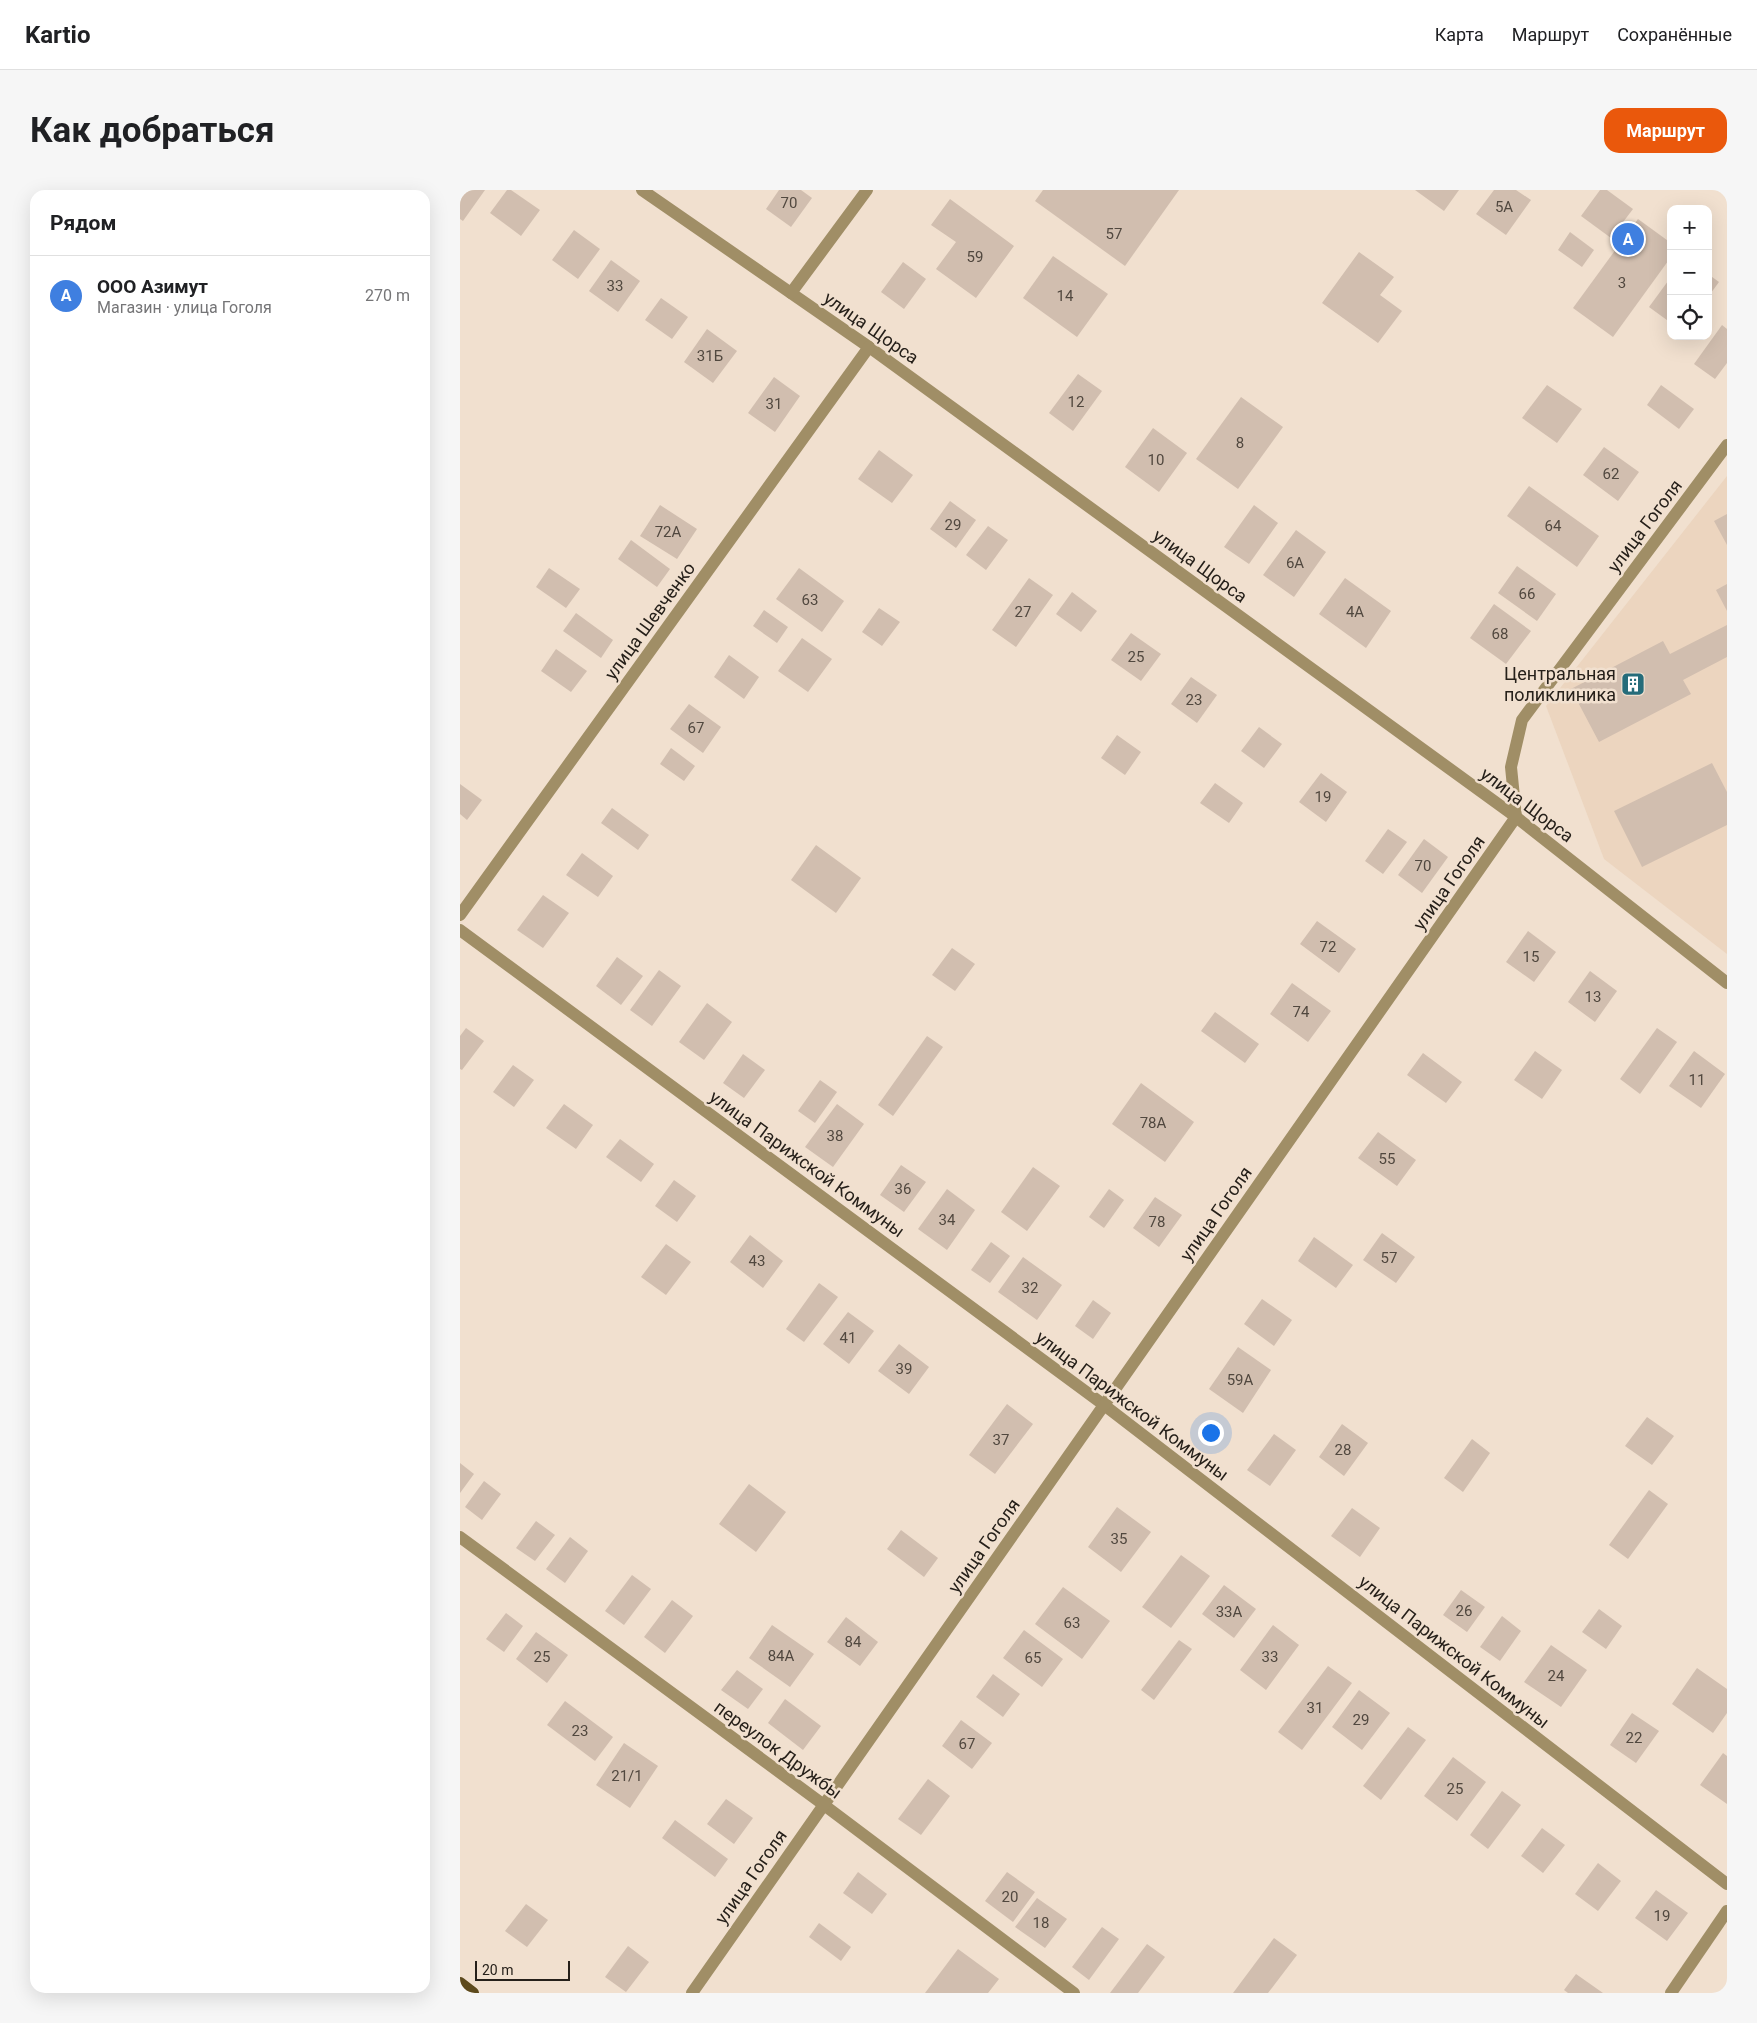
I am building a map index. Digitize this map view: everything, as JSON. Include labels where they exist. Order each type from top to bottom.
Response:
[{"type":"main road","points":[[460,1983],[473,1993]]},
{"type":"street","name":"улица Щорса","points":[[642,190],[869,347],[1516,818],[1727,983]]},
{"type":"street","points":[[791,293],[867,190]]},
{"type":"street","name":"улица Шевченко","points":[[460,914],[869,347]]},
{"type":"street","name":"улица Гоголя","points":[[692,1993],[1516,818],[1511,767],[1522,720],[1727,445]]},
{"type":"street","name":"улица Парижской Коммуны","points":[[460,930],[1104,1405],[1727,1884]]},
{"type":"street","name":"переулок Дружбы","points":[[460,1537],[824,1805],[1074,1993]]},
{"type":"street","points":[[1670,1993],[1727,1911]]},
{"type":"shaded area","points":[[1727,476],[1727,954],[1604,859],[1546,706]]},
{"type":"building","points":[[460,190],[485,190],[463,221],[460,219]]},
{"type":"building","points":[[507,190],[511,190],[540,210],[521,236],[490,213]]},
{"type":"building","points":[[779,190],[801,190],[812,198],[791,227],[766,209]]},
{"type":"building","points":[[1043,190],[1179,190],[1125,266],[1035,201]]},
{"type":"building","points":[[1415,190],[1459,190],[1444,211]]},
{"type":"building","points":[[1494,190],[1516,190],[1531,200],[1506,235],[1476,214]]},
{"type":"building","points":[[1600,190],[1607,190],[1633,209],[1611,238],[1581,216]]},
{"type":"building","points":[[950,199],[1014,246],[976,298],[936,269],[956,242],[931,225]]},
{"type":"building","points":[[1638,219],[1667,240],[1667,263],[1613,337],[1573,308]]},
{"type":"building","points":[[574,230],[600,249],[578,279],[552,260]]},
{"type":"building","points":[[1570,232],[1594,250],[1582,267],[1558,250]]},
{"type":"building","points":[[1359,252],[1394,277],[1380,295],[1402,311],[1378,343],[1322,303]]},
{"type":"building","points":[[1053,256],[1108,294],[1077,337],[1023,298]]},
{"type":"building","points":[[611,260],[640,281],[618,312],[589,291]]},
{"type":"building","points":[[903,262],[926,279],[904,309],[881,292]]},
{"type":"building","points":[[1712,277],[1719,282],[1712,292]]},
{"type":"building","points":[[1667,282],[1667,320],[1649,307]]},
{"type":"building","points":[[661,298],[688,317],[672,339],[645,320]]},
{"type":"building","points":[[1722,325],[1727,329],[1727,363],[1715,379],[1694,364]]},
{"type":"building","points":[[707,329],[737,351],[713,383],[684,362]]},
{"type":"building","points":[[1078,374],[1102,391],[1073,431],[1049,413]]},
{"type":"building","points":[[774,377],[800,396],[775,432],[748,413]]},
{"type":"building","points":[[1547,385],[1582,409],[1557,443],[1522,418]]},
{"type":"building","points":[[1661,385],[1694,409],[1679,429],[1647,405]]},
{"type":"building","points":[[1241,397],[1283,427],[1238,489],[1196,459]]},
{"type":"building","points":[[1153,428],[1187,453],[1159,492],[1125,467]]},
{"type":"building","points":[[1604,447],[1639,472],[1618,501],[1583,475]]},
{"type":"building","points":[[879,450],[913,475],[892,503],[858,479]]},
{"type":"building","points":[[1529,486],[1599,536],[1577,567],[1507,516]]},
{"type":"building","points":[[950,501],[976,520],[956,548],[930,529]]},
{"type":"building","points":[[660,505],[697,529],[677,559],[640,536]]},
{"type":"building","points":[[1254,505],[1278,523],[1249,564],[1224,547]]},
{"type":"building","points":[[1727,514],[1727,545],[1714,521]]},
{"type":"building","points":[[988,526],[1008,540],[986,570],[966,555]]},
{"type":"building","points":[[1296,530],[1326,552],[1294,597],[1263,575]]},
{"type":"building","points":[[631,540],[670,569],[657,587],[618,559]]},
{"type":"building","points":[[1517,566],[1556,594],[1537,621],[1498,593]]},
{"type":"building","points":[[549,568],[580,589],[566,608],[536,587]]},
{"type":"building","points":[[799,568],[844,601],[822,632],[776,599]]},
{"type":"building","points":[[1029,578],[1053,595],[1016,647],[992,630]]},
{"type":"building","points":[[1345,578],[1391,611],[1366,648],[1319,614]]},
{"type":"building","points":[[1727,584],[1727,611],[1716,590]]},
{"type":"building","points":[[1072,592],[1097,611],[1081,632],[1056,614]]},
{"type":"building","points":[[1494,604],[1531,631],[1506,664],[1470,638]]},
{"type":"building","points":[[879,608],[900,622],[882,646],[862,632]]},
{"type":"building","points":[[764,610],[788,627],[777,643],[753,626]]},
{"type":"building","points":[[576,613],[613,640],[601,658],[563,631]]},
{"type":"building","name":"Центральная поликлиника","points":[[1727,625],[1727,657],[1683,680],[1691,694],[1599,742],[1571,689],[1663,641],[1670,654]]},
{"type":"building","points":[[1131,633],[1161,654],[1141,681],[1111,660]]},
{"type":"building","points":[[802,638],[832,659],[808,692],[778,671]]},
{"type":"building","points":[[556,649],[587,671],[571,692],[541,671]]},
{"type":"building","points":[[729,655],[759,677],[744,699],[714,677]]},
{"type":"building","points":[[1191,677],[1217,695],[1197,723],[1171,704]]},
{"type":"building","points":[[689,704],[721,727],[703,753],[670,729]]},
{"type":"building","points":[[1259,727],[1282,744],[1264,768],[1241,751]]},
{"type":"building","points":[[1117,735],[1141,752],[1125,775],[1101,758]]},
{"type":"building","points":[[671,748],[695,766],[684,781],[660,764]]},
{"type":"building","points":[[1712,763],[1727,792],[1727,825],[1642,867],[1614,811]]},
{"type":"building","points":[[1321,773],[1347,792],[1326,822],[1299,802]]},
{"type":"building","points":[[1215,783],[1243,803],[1229,823],[1200,803]]},
{"type":"building","points":[[460,784],[482,800],[467,820],[460,814]]},
{"type":"building","points":[[612,808],[649,835],[638,850],[601,823]]},
{"type":"building","points":[[1388,829],[1407,842],[1383,874],[1365,861]]},
{"type":"building","points":[[1424,839],[1448,857],[1422,893],[1398,875]]},
{"type":"building","points":[[816,845],[861,878],[836,913],[791,880]]},
{"type":"building","points":[[582,853],[613,876],[598,897],[566,875]]},
{"type":"building","points":[[543,895],[569,913],[543,948],[517,930]]},
{"type":"building","points":[[1317,921],[1356,949],[1339,973],[1300,944]]},
{"type":"building","points":[[1528,931],[1556,952],[1534,982],[1506,962]]},
{"type":"building","points":[[952,948],[975,964],[955,991],[932,975]]},
{"type":"building","points":[[617,957],[643,976],[621,1005],[596,986]]},
{"type":"building","points":[[659,970],[681,986],[652,1026],[630,1010]]},
{"type":"building","points":[[1590,971],[1617,991],[1595,1022],[1568,1002]]},
{"type":"building","points":[[1292,983],[1331,1011],[1308,1042],[1270,1014]]},
{"type":"building","points":[[707,1003],[732,1022],[704,1060],[679,1042]]},
{"type":"building","points":[[1215,1012],[1259,1044],[1245,1063],[1201,1031]]},
{"type":"building","points":[[466,1028],[484,1041],[462,1070],[460,1069],[460,1036]]},
{"type":"building","points":[[1657,1028],[1677,1042],[1640,1094],[1620,1079]]},
{"type":"building","points":[[927,1036],[943,1047],[893,1116],[878,1105]]},
{"type":"building","points":[[1535,1051],[1562,1070],[1542,1099],[1514,1080]]},
{"type":"building","points":[[1694,1051],[1725,1074],[1701,1108],[1669,1086]]},
{"type":"building","points":[[1423,1053],[1462,1082],[1446,1103],[1407,1075]]},
{"type":"building","points":[[743,1054],[765,1070],[744,1098],[723,1083]]},
{"type":"building","points":[[513,1065],[534,1080],[514,1107],[493,1092]]},
{"type":"building","points":[[820,1080],[837,1092],[815,1123],[798,1111]]},
{"type":"building","points":[[1141,1083],[1194,1122],[1165,1162],[1112,1124]]},
{"type":"building","points":[[564,1104],[593,1125],[576,1149],[546,1128]]},
{"type":"building","points":[[837,1104],[864,1124],[833,1167],[805,1147]]},
{"type":"building","points":[[1378,1132],[1416,1160],[1397,1186],[1358,1158]]},
{"type":"building","points":[[620,1139],[654,1164],[641,1182],[606,1157]]},
{"type":"building","points":[[901,1165],[926,1182],[904,1212],[880,1195]]},
{"type":"building","points":[[1033,1167],[1060,1186],[1027,1231],[1001,1212]]},
{"type":"building","points":[[674,1180],[696,1196],[677,1222],[655,1206]]},
{"type":"building","points":[[947,1189],[975,1210],[947,1250],[918,1229]]},
{"type":"building","points":[[1109,1189],[1124,1200],[1104,1228],[1089,1217]]},
{"type":"building","points":[[1155,1197],[1182,1215],[1159,1247],[1133,1228]]},
{"type":"building","points":[[1382,1233],[1415,1257],[1396,1283],[1363,1260]]},
{"type":"building","points":[[750,1235],[783,1261],[763,1288],[730,1262]]},
{"type":"building","points":[[1314,1237],[1353,1265],[1336,1288],[1298,1261]]},
{"type":"building","points":[[991,1242],[1010,1256],[990,1283],[971,1270]]},
{"type":"building","points":[[666,1244],[691,1262],[666,1295],[641,1277]]},
{"type":"building","points":[[1023,1257],[1062,1285],[1037,1320],[998,1292]]},
{"type":"building","points":[[819,1283],[838,1297],[804,1342],[786,1329]]},
{"type":"building","points":[[1262,1299],[1292,1320],[1274,1346],[1244,1324]]},
{"type":"building","points":[[1093,1300],[1111,1313],[1093,1339],[1075,1326]]},
{"type":"building","points":[[848,1312],[874,1331],[849,1364],[823,1344]]},
{"type":"building","points":[[899,1344],[929,1367],[909,1394],[878,1371]]},
{"type":"building","points":[[1238,1347],[1271,1370],[1243,1413],[1209,1389]]},
{"type":"building","points":[[1007,1404],[1033,1424],[995,1474],[969,1455]]},
{"type":"building","points":[[1647,1417],[1674,1436],[1652,1465],[1625,1446]]},
{"type":"building","points":[[1342,1424],[1368,1443],[1344,1476],[1319,1457]]},
{"type":"building","points":[[1274,1434],[1296,1450],[1270,1486],[1247,1470]]},
{"type":"building","points":[[1472,1439],[1490,1453],[1463,1492],[1444,1478]]},
{"type":"building","points":[[460,1463],[474,1474],[460,1493]]},
{"type":"building","points":[[484,1481],[501,1494],[482,1520],[465,1507]]},
{"type":"building","points":[[749,1484],[786,1512],[756,1552],[719,1524]]},
{"type":"building","points":[[1649,1490],[1668,1504],[1628,1559],[1609,1545]]},
{"type":"building","points":[[1117,1507],[1151,1532],[1121,1572],[1088,1547]]},
{"type":"building","points":[[1352,1508],[1380,1528],[1360,1557],[1331,1536]]},
{"type":"building","points":[[536,1521],[555,1535],[535,1561],[516,1548]]},
{"type":"building","points":[[901,1530],[938,1558],[924,1577],[887,1549]]},
{"type":"building","points":[[570,1537],[588,1551],[565,1583],[546,1569]]},
{"type":"building","points":[[1181,1555],[1210,1576],[1171,1628],[1142,1607]]},
{"type":"building","points":[[632,1575],[651,1589],[624,1625],[605,1611]]},
{"type":"building","points":[[1224,1585],[1256,1609],[1234,1638],[1202,1614]]},
{"type":"building","points":[[1063,1587],[1110,1621],[1082,1659],[1035,1624]]},
{"type":"building","points":[[1461,1590],[1485,1607],[1467,1632],[1443,1615]]},
{"type":"building","points":[[672,1600],[693,1616],[665,1653],[644,1637]]},
{"type":"building","points":[[1599,1609],[1622,1626],[1606,1649],[1582,1632]]},
{"type":"building","points":[[506,1613],[523,1626],[504,1652],[486,1639]]},
{"type":"building","points":[[1502,1616],[1521,1631],[1500,1661],[1480,1647]]},
{"type":"building","points":[[846,1617],[878,1642],[860,1666],[827,1642]]},
{"type":"building","points":[[772,1625],[814,1654],[790,1687],[749,1658]]},
{"type":"building","points":[[1273,1625],[1299,1645],[1266,1690],[1240,1670]]},
{"type":"building","points":[[1024,1630],[1063,1659],[1042,1687],[1003,1658]]},
{"type":"building","points":[[536,1632],[568,1655],[547,1683],[516,1659]]},
{"type":"building","points":[[1179,1640],[1192,1649],[1154,1700],[1141,1690]]},
{"type":"building","points":[[1551,1645],[1587,1670],[1561,1707],[1524,1682]]},
{"type":"building","points":[[1328,1666],[1352,1683],[1302,1750],[1278,1732]]},
{"type":"building","points":[[1697,1668],[1727,1689],[1727,1713],[1713,1733],[1672,1704]]},
{"type":"building","points":[[737,1670],[763,1689],[748,1709],[721,1690]]},
{"type":"building","points":[[993,1674],[1020,1694],[1003,1717],[976,1697]]},
{"type":"building","points":[[1359,1690],[1390,1713],[1362,1750],[1332,1727]]},
{"type":"building","points":[[785,1699],[821,1726],[803,1750],[768,1723]]},
{"type":"building","points":[[565,1701],[613,1737],[595,1761],[547,1725]]},
{"type":"building","points":[[1632,1713],[1659,1731],[1636,1763],[1610,1745]]},
{"type":"building","points":[[961,1720],[992,1743],[972,1769],[942,1746]]},
{"type":"building","points":[[1408,1727],[1426,1740],[1381,1800],[1363,1786]]},
{"type":"building","points":[[624,1743],[658,1766],[630,1808],[596,1785]]},
{"type":"building","points":[[1723,1753],[1727,1756],[1727,1804],[1700,1785]]},
{"type":"building","points":[[1453,1757],[1486,1782],[1457,1821],[1424,1796]]},
{"type":"building","points":[[928,1779],[950,1796],[921,1835],[898,1819]]},
{"type":"building","points":[[1502,1791],[1521,1805],[1488,1849],[1470,1835]]},
{"type":"building","points":[[726,1799],[753,1818],[734,1844],[707,1824]]},
{"type":"building","points":[[675,1820],[728,1859],[715,1877],[662,1838]]},
{"type":"building","points":[[1542,1828],[1565,1845],[1543,1873],[1521,1856]]},
{"type":"building","points":[[1598,1863],[1621,1881],[1598,1911],[1575,1894]]},
{"type":"building","points":[[858,1872],[887,1894],[872,1914],[843,1893]]},
{"type":"building","points":[[1007,1872],[1035,1892],[1013,1922],[985,1901]]},
{"type":"building","points":[[1656,1890],[1688,1913],[1667,1941],[1635,1918]]},
{"type":"building","points":[[1037,1898],[1067,1919],[1045,1948],[1015,1927]]},
{"type":"building","points":[[526,1904],[548,1920],[527,1947],[505,1931]]},
{"type":"building","points":[[819,1923],[851,1947],[841,1961],[809,1937]]},
{"type":"building","points":[[1102,1927],[1119,1939],[1089,1980],[1072,1967]]},
{"type":"building","points":[[1274,1938],[1297,1955],[1268,1993],[1233,1993]]},
{"type":"building","points":[[1147,1944],[1165,1957],[1138,1993],[1110,1993]]},
{"type":"building","points":[[628,1946],[649,1962],[626,1992],[605,1977]]},
{"type":"building","points":[[958,1949],[999,1979],[988,1993],[925,1993]]},
{"type":"building","points":[[1576,1974],[1603,1993],[1568,1993],[1564,1990]]},
{"type":"place","name":"ООО Азимут","points":[[1628,239]]},
{"type":"place","name":"Центральная поликлиника","points":[[1633,684]]}]
